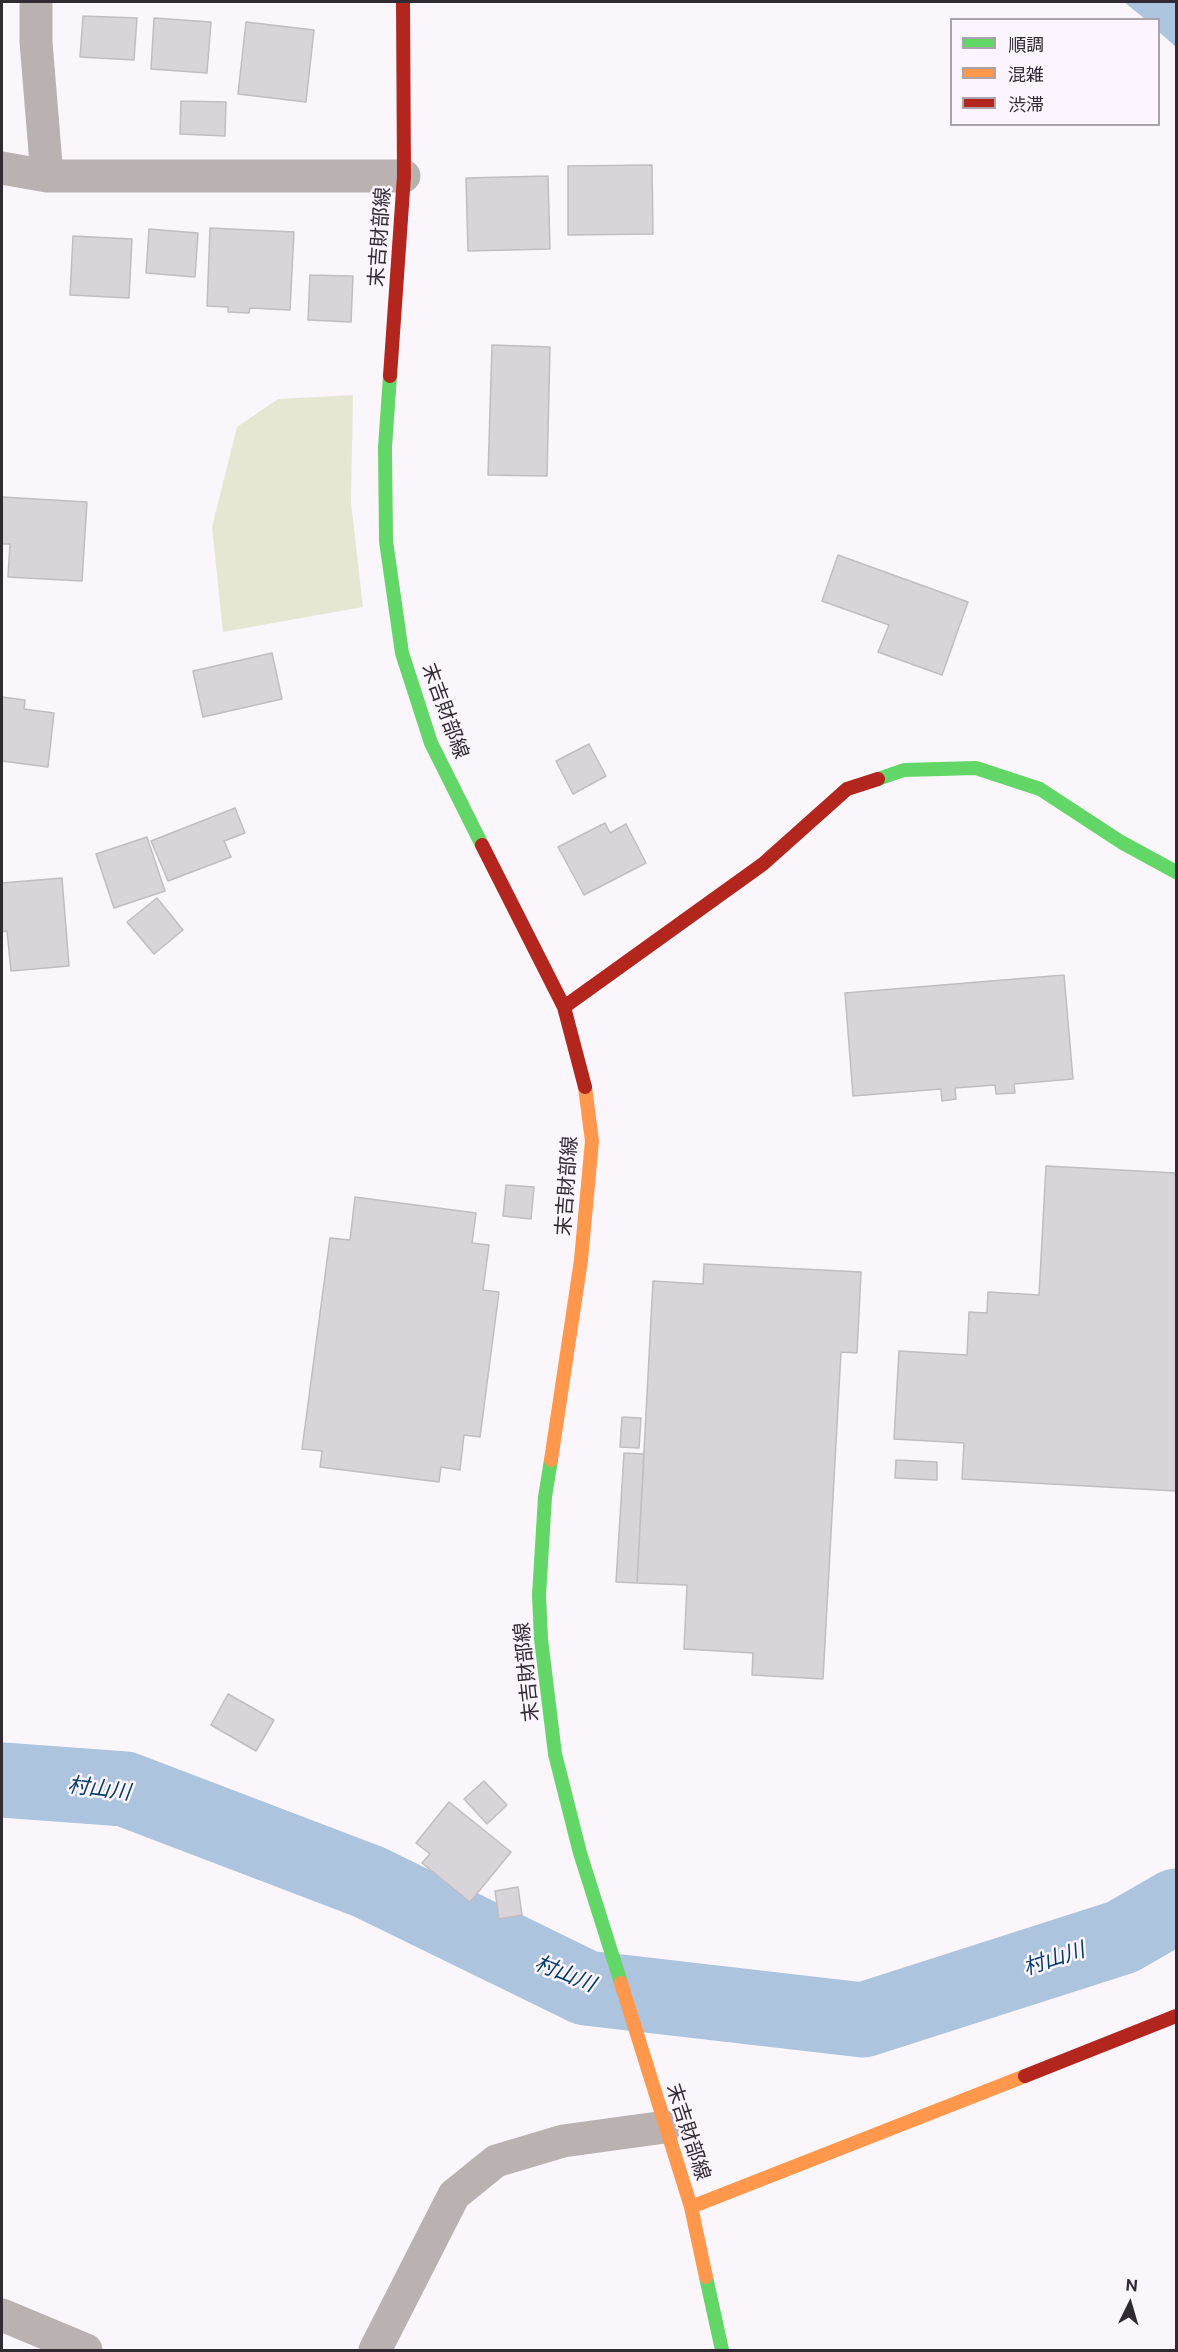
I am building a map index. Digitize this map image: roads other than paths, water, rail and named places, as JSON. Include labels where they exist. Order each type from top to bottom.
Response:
[{"type":"main road","name":"末吉財部線","points":[[403,2],[404,176],[385,447],[387,541],[402,653],[431,743],[564,1007],[584,1078],[592,1142],[581,1260],[545,1497],[539,1595],[541,1639],[555,1754],[580,1853],[691,2207],[722,2350]]},
{"type":"main road","points":[[564,1007],[763,864],[848,789],[904,770],[976,768],[1040,789],[1121,842],[1176,872]]},
{"type":"main road","points":[[691,2207],[1176,2016]]},
{"type":"street","points":[[36,2],[47,176]]},
{"type":"street","points":[[2,168],[47,176],[404,176]]},
{"type":"street","points":[[375,2350],[454,2194],[496,2161],[563,2141],[665,2127]]},
{"type":"street","points":[[2,2315],[86,2350]]},
{"type":"water","points":[[1124,2],[1176,2],[1176,47],[1160,33],[1160,18],[1144,18]]},
{"type":"waterway","name":"村山川","points":[[2,1780],[125,1789],[369,1882],[586,1988],[863,2020],[1122,1937],[1176,1906]]}]
